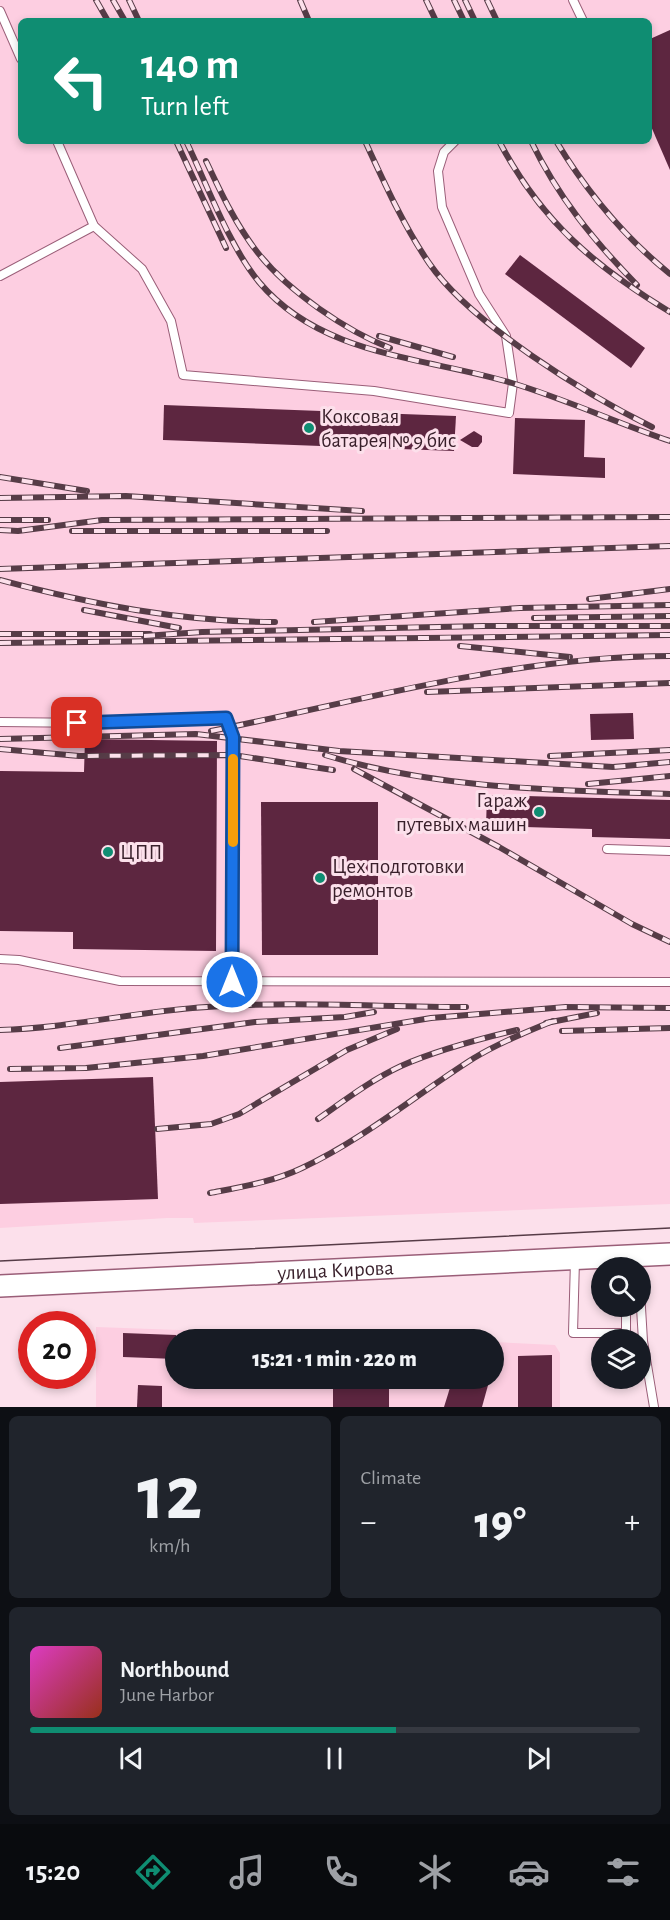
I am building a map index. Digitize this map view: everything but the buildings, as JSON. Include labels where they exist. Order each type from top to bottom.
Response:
[{"type":"main road","name":"улица Кирова","points":[[651,1257],[670,1254]]},
{"type":"main road","name":"улица Кирова","points":[[0,1286],[591,1260]]},
{"type":"lane","points":[[573,0],[582,18]]},
{"type":"lane","points":[[0,11],[18,52]]},
{"type":"lane","points":[[58,144],[94,226],[142,269],[171,321],[183,375],[374,391],[509,413],[513,383],[506,336],[479,294],[442,207],[438,171],[444,152],[452,144]]},
{"type":"lane","points":[[0,276],[94,226]]},
{"type":"lane","points":[[0,722],[96,723],[226,718],[233,737],[232,982]]},
{"type":"lane","points":[[607,849],[670,851]]},
{"type":"lane","points":[[0,959],[19,960],[120,981],[670,982]]},
{"type":"lane","points":[[575,1259],[573,1333],[626,1333],[626,1317]]},
{"type":"lane","points":[[642,1317],[643,1341],[654,1407]]},
{"type":"shaded area","points":[[0,0],[670,0],[670,1204],[194,1223],[193,1218],[0,1228]]},
{"type":"shaded area","points":[[96,1327],[165,1330],[165,1389],[504,1389],[504,1342],[555,1345],[560,1353],[560,1407],[96,1407]]},
{"type":"tram line","points":[[0,1261],[670,1228]]},
{"type":"railway","points":[[96,0],[106,18]]},
{"type":"railway","points":[[113,0],[123,18]]},
{"type":"railway","points":[[129,0],[138,18]]},
{"type":"railway","points":[[300,0],[308,18]]},
{"type":"railway","points":[[426,0],[435,18]]},
{"type":"railway","points":[[454,0],[463,18]]},
{"type":"railway","points":[[465,0],[474,18]]},
{"type":"railway","points":[[487,0],[496,18]]},
{"type":"railway","points":[[177,144],[226,248]]},
{"type":"railway","points":[[187,144],[228,233],[248,267],[259,282],[284,307],[313,326],[377,351],[479,374],[532,389],[670,441]]},
{"type":"railway","points":[[366,144],[411,234],[429,263],[448,286],[500,333],[532,356],[596,396],[652,427]]},
{"type":"railway","points":[[501,144],[533,195],[572,239],[617,277],[670,312]]},
{"type":"railway","points":[[533,144],[553,181],[578,218],[637,285]]},
{"type":"railway","points":[[558,144],[580,178],[621,229],[670,274]]},
{"type":"railway","points":[[206,161],[236,220],[270,267],[319,308],[355,331],[390,348]]},
{"type":"railway","points":[[379,336],[453,357]]},
{"type":"railway","points":[[0,477],[87,491]]},
{"type":"railway","points":[[0,498],[126,496],[362,511]]},
{"type":"railway","points":[[0,530],[18,531],[102,520],[670,517]]},
{"type":"railway","points":[[0,520],[48,520]]},
{"type":"railway","points":[[72,531],[327,531]]},
{"type":"railway","points":[[0,569],[670,546]]},
{"type":"railway","points":[[0,580],[68,597],[136,610],[205,619],[275,622]]},
{"type":"railway","points":[[589,599],[670,589]]},
{"type":"railway","points":[[314,622],[520,608],[670,605]]},
{"type":"railway","points":[[84,610],[179,628]]},
{"type":"railway","points":[[534,618],[670,616]]},
{"type":"railway","points":[[144,636],[202,632],[483,626],[670,626]]},
{"type":"railway","points":[[0,634],[150,634]]},
{"type":"railway","points":[[0,643],[670,635]]},
{"type":"railway","points":[[460,646],[570,657]]},
{"type":"railway","points":[[211,731],[496,672],[612,658],[670,656]]},
{"type":"railway","points":[[427,692],[670,683]]},
{"type":"railway","points":[[0,739],[196,734],[339,751],[613,767],[670,762]]},
{"type":"railway","points":[[0,749],[79,756],[233,755],[333,770]]},
{"type":"railway","points":[[550,756],[670,750]]},
{"type":"railway","points":[[325,755],[410,775],[496,786],[670,794]]},
{"type":"railway","points":[[354,769],[499,847],[632,924],[670,942]]},
{"type":"railway","points":[[588,784],[670,776]]},
{"type":"railway","points":[[0,1030],[52,1026],[181,1009],[239,1005],[466,1007]]},
{"type":"railway","points":[[10,1069],[86,1068],[203,1056],[431,1018],[566,1007],[670,1008]]},
{"type":"railway","points":[[60,1048],[255,1022],[345,1017],[374,1012]]},
{"type":"railway","points":[[546,1023],[597,1013]]},
{"type":"railway","points":[[210,1193],[268,1180],[302,1168],[369,1130],[474,1058],[553,1021]]},
{"type":"railway","points":[[562,1031],[670,1028]]},
{"type":"railway","points":[[157,1129],[211,1124],[239,1114],[347,1050],[397,1029]]},
{"type":"railway","points":[[318,1119],[369,1084],[401,1066],[444,1050],[517,1030]]},
{"type":"slow traffic","points":[[233,759],[233,842]]},
{"type":"place","name":"Коксовая батарея № 9 бис","points":[[309,428]]},
{"type":"place","name":"Гараж путевых машин","points":[[539,812]]},
{"type":"place","name":"ЦПП","points":[[108,852]]},
{"type":"place","name":"Цех подготовки ремонтов","points":[[320,878]]},
{"type":"route","points":[[77,723],[226,718],[233,737],[232,982]]}]
